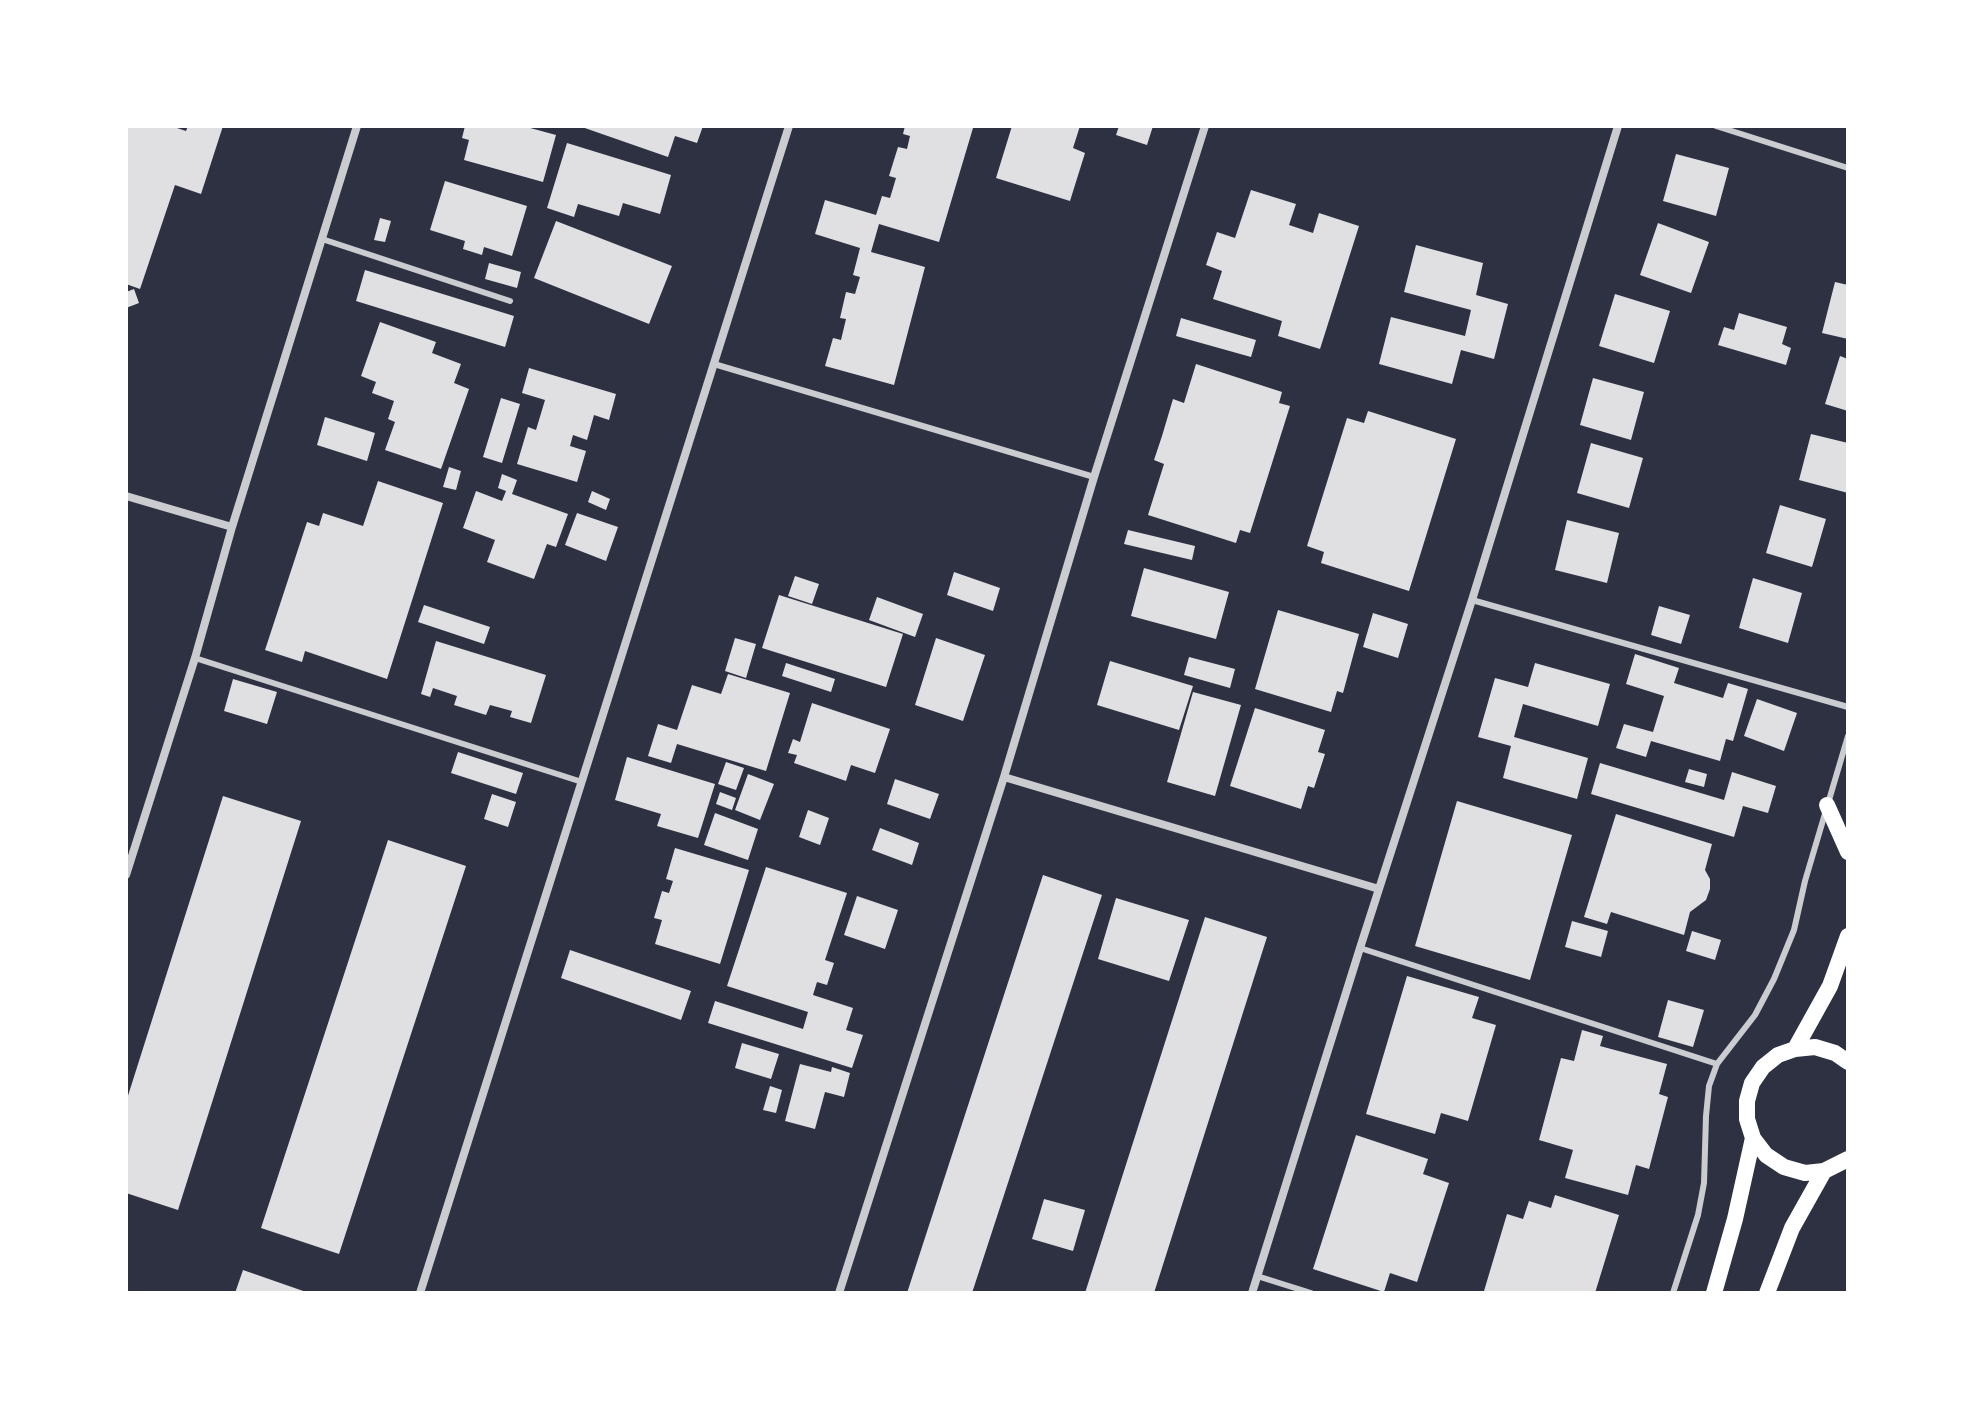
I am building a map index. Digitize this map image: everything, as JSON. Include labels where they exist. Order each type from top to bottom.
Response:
[{"type":"main road","points":[[1827,805],[1848,852]]},
{"type":"main road","points":[[1795,1049],[1830,986],[1848,936]]},
{"type":"main road","points":[[1848,1062],[1835,1053],[1815,1047],[1778,1055],[1763,1067],[1752,1083],[1747,1101],[1747,1119],[1753,1138],[1766,1155],[1784,1167],[1805,1173],[1824,1171],[1848,1159]]},
{"type":"main road","points":[[1714,1293],[1753,1138]]},
{"type":"main road","points":[[1767,1293],[1792,1228],[1824,1171]]},
{"type":"street","points":[[126,875],[357,126]]},
{"type":"street","points":[[420,1293],[789,126]]},
{"type":"street","points":[[839,1293],[1004,777],[1094,477],[1205,126]]},
{"type":"street","points":[[1252,1293],[1472,600],[1618,126]]},
{"type":"street","points":[[126,496],[232,527]]},
{"type":"street","points":[[1004,777],[1379,889]]},
{"type":"lane","points":[[1716,126],[1848,168]]},
{"type":"lane","points":[[322,239],[510,301]]},
{"type":"lane","points":[[714,364],[1094,477]]},
{"type":"lane","points":[[1472,600],[1848,707]]},
{"type":"lane","points":[[195,658],[582,782]]},
{"type":"lane","points":[[1673,1293],[1698,1215],[1704,1183],[1709,1086],[1717,1064],[1755,1015],[1794,930],[1848,736]]},
{"type":"lane","points":[[1360,948],[1717,1064]]},
{"type":"lane","points":[[1257,1276],[1311,1293]]},
{"type":"building","points":[[126,126],[171,126],[186,131],[188,126],[223,126],[201,194],[175,185],[140,289],[126,284]]},
{"type":"building","points":[[465,126],[523,126],[556,135],[543,182],[464,160],[469,140],[462,138]]},
{"type":"building","points":[[579,126],[703,126],[697,143],[675,136],[668,157]]},
{"type":"building","points":[[905,126],[973,128],[939,242],[879,224],[871,252],[925,267],[894,385],[825,366],[833,338],[841,340],[846,319],[840,318],[846,292],[855,294],[860,277],[853,275],[860,248],[815,234],[825,200],[876,215],[882,196],[890,198],[896,178],[889,176],[898,147],[907,149],[910,136],[903,134]]},
{"type":"building","points":[[1012,126],[1080,126],[1073,148],[1085,153],[1070,201],[996,178]]},
{"type":"building","points":[[1119,126],[1153,126],[1147,145],[1116,135]]},
{"type":"building","points":[[567,143],[671,175],[660,214],[623,203],[619,216],[578,204],[574,217],[547,208]]},
{"type":"building","points":[[1676,154],[1729,168],[1716,216],[1663,201]]},
{"type":"building","points":[[445,181],[527,206],[512,256],[484,247],[482,255],[463,249],[465,241],[430,230]]},
{"type":"building","points":[[1251,190],[1296,204],[1289,225],[1313,233],[1319,213],[1359,226],[1320,349],[1278,336],[1282,321],[1213,299],[1222,271],[1206,265],[1217,232],[1235,238]]},
{"type":"building","points":[[380,218],[391,221],[385,242],[374,240]]},
{"type":"building","points":[[556,221],[672,266],[649,324],[534,278]]},
{"type":"building","points":[[1658,223],[1709,242],[1691,293],[1640,275]]},
{"type":"building","points":[[1416,245],[1483,263],[1476,295],[1508,304],[1494,359],[1461,350],[1452,384],[1379,364],[1391,317],[1465,336],[1471,310],[1404,292]]},
{"type":"building","points":[[489,263],[521,272],[517,288],[485,279]]},
{"type":"building","points":[[365,270],[514,316],[505,347],[356,301]]},
{"type":"building","points":[[1835,282],[1848,285],[1848,339],[1822,333]]},
{"type":"building","points":[[134,289],[139,303],[126,308],[126,292]]},
{"type":"building","points":[[1615,294],[1670,311],[1654,363],[1599,346]]},
{"type":"building","points":[[1739,313],[1787,327],[1782,344],[1791,348],[1786,365],[1718,345],[1724,327],[1734,330]]},
{"type":"building","points":[[1181,318],[1256,340],[1251,357],[1176,336]]},
{"type":"building","points":[[380,322],[436,342],[432,353],[461,364],[454,383],[469,389],[441,469],[385,450],[395,422],[388,419],[394,401],[372,393],[376,382],[361,376]]},
{"type":"building","points":[[1840,356],[1848,359],[1848,411],[1825,404]]},
{"type":"building","points":[[1196,364],[1282,392],[1279,403],[1290,406],[1250,533],[1240,530],[1236,543],[1148,515],[1164,464],[1154,460],[1173,399],[1184,403]]},
{"type":"building","points":[[529,368],[616,394],[609,420],[594,415],[587,440],[573,435],[570,446],[586,451],[577,482],[517,464],[528,427],[536,430],[545,400],[522,393]]},
{"type":"building","points":[[1593,378],[1644,392],[1631,440],[1580,425]]},
{"type":"building","points":[[501,398],[520,404],[502,463],[483,457]]},
{"type":"building","points":[[1368,411],[1456,439],[1409,591],[1321,563],[1324,552],[1307,546],[1347,418],[1364,423]]},
{"type":"building","points":[[325,417],[375,433],[367,461],[317,445]]},
{"type":"building","points":[[1811,434],[1848,443],[1848,493],[1799,480]]},
{"type":"building","points":[[1591,443],[1643,458],[1629,508],[1577,493]]},
{"type":"building","points":[[449,467],[461,471],[456,490],[443,487]]},
{"type":"building","points":[[502,474],[517,480],[512,494],[568,514],[556,547],[547,544],[534,579],[487,562],[495,540],[463,528],[476,491],[502,501],[506,491],[498,488]]},
{"type":"building","points":[[378,481],[443,503],[387,679],[305,651],[302,662],[265,650],[307,522],[319,526],[323,513],[363,526]]},
{"type":"building","points":[[592,491],[610,499],[606,510],[588,502]]},
{"type":"building","points":[[1780,505],[1826,519],[1812,567],[1766,553]]},
{"type":"building","points":[[577,513],[618,527],[606,561],[565,545]]},
{"type":"building","points":[[1567,520],[1619,533],[1607,583],[1555,570]]},
{"type":"building","points":[[1128,530],[1195,546],[1192,560],[1124,544]]},
{"type":"building","points":[[1144,568],[1229,592],[1216,639],[1131,616]]},
{"type":"building","points":[[954,572],[1000,588],[993,611],[947,595]]},
{"type":"building","points":[[795,576],[819,584],[812,604],[788,596]]},
{"type":"building","points":[[1753,578],[1802,593],[1788,643],[1739,628]]},
{"type":"building","points":[[779,595],[903,634],[886,687],[762,648]]},
{"type":"building","points":[[877,597],[923,614],[915,637],[869,620]]},
{"type":"building","points":[[424,605],[490,627],[484,644],[418,622]]},
{"type":"building","points":[[1659,606],[1690,615],[1681,644],[1651,635]]},
{"type":"building","points":[[1278,610],[1359,634],[1343,693],[1337,691],[1331,712],[1255,689]]},
{"type":"building","points":[[1373,613],[1408,624],[1398,658],[1363,647]]},
{"type":"building","points":[[735,638],[756,644],[746,678],[725,671]]},
{"type":"building","points":[[936,638],[985,655],[963,721],[915,705]]},
{"type":"building","points":[[436,641],[546,675],[531,723],[510,717],[512,711],[490,705],[486,715],[454,705],[457,696],[433,688],[430,697],[421,694]]},
{"type":"building","points":[[1635,654],[1679,668],[1674,683],[1723,698],[1728,683],[1748,689],[1733,741],[1726,739],[1720,761],[1651,741],[1646,757],[1616,748],[1624,724],[1653,732],[1664,696],[1626,684]]},
{"type":"building","points":[[1189,657],[1235,669],[1230,688],[1184,675]]},
{"type":"building","points":[[1110,661],[1193,686],[1179,730],[1097,705]]},
{"type":"building","points":[[786,663],[835,679],[831,692],[782,676]]},
{"type":"building","points":[[1535,663],[1610,684],[1598,726],[1523,704],[1514,737],[1588,758],[1577,799],[1503,778],[1511,746],[1478,737],[1495,678],[1528,687]]},
{"type":"building","points":[[728,674],[790,693],[766,771],[677,744],[671,763],[648,756],[658,724],[677,730],[692,685],[721,694]]},
{"type":"building","points":[[233,679],[277,692],[267,724],[224,711]]},
{"type":"building","points":[[1193,692],[1241,705],[1215,796],[1167,782]]},
{"type":"building","points":[[1757,699],[1797,713],[1784,751],[1744,736]]},
{"type":"building","points":[[812,703],[890,729],[875,773],[851,765],[846,781],[794,763],[797,755],[788,753],[793,739],[800,742]]},
{"type":"building","points":[[1255,708],[1325,730],[1318,752],[1325,754],[1314,788],[1308,786],[1301,809],[1230,786]]},
{"type":"building","points":[[458,752],[523,773],[516,794],[451,773]]},
{"type":"building","points":[[627,757],[715,784],[698,838],[657,826],[661,814],[615,800]]},
{"type":"building","points":[[726,762],[744,768],[736,790],[718,784]]},
{"type":"building","points":[[1600,763],[1724,800],[1732,772],[1776,786],[1768,813],[1743,806],[1734,837],[1591,794]]},
{"type":"building","points":[[1689,769],[1707,774],[1704,787],[1685,782]]},
{"type":"building","points":[[748,774],[774,784],[760,820],[735,810]]},
{"type":"building","points":[[895,779],[939,794],[930,819],[887,804]]},
{"type":"building","points":[[720,792],[736,798],[732,810],[716,804]]},
{"type":"building","points":[[492,794],[516,802],[508,827],[484,819]]},
{"type":"building","points":[[223,796],[301,821],[178,1210],[126,1193],[126,1102]]},
{"type":"building","points":[[1457,801],[1572,835],[1530,980],[1415,946]]},
{"type":"building","points":[[808,810],[829,818],[820,845],[799,837]]},
{"type":"building","points":[[715,813],[758,829],[748,860],[704,845]]},
{"type":"building","points":[[1616,814],[1712,844],[1705,870],[1710,879],[1710,889],[1706,900],[1690,912],[1684,935],[1611,912],[1607,924],[1584,917]]},
{"type":"building","points":[[880,828],[919,843],[912,865],[872,850]]},
{"type":"building","points":[[388,840],[466,866],[339,1254],[261,1228]]},
{"type":"building","points":[[675,848],[749,870],[720,964],[655,944],[662,920],[654,918],[662,891],[669,893],[673,881],[666,879]]},
{"type":"building","points":[[766,867],[847,893],[825,960],[834,963],[827,985],[817,982],[813,995],[853,1008],[846,1030],[863,1035],[852,1068],[708,1023],[715,1001],[803,1029],[808,1012],[727,986]]},
{"type":"building","points":[[1043,875],[1102,895],[972,1293],[907,1293]]},
{"type":"building","points":[[857,896],[898,910],[885,949],[844,935]]},
{"type":"building","points":[[1116,898],[1189,920],[1169,981],[1098,959]]},
{"type":"building","points":[[1205,917],[1267,937],[1154,1293],[1085,1293]]},
{"type":"building","points":[[1572,921],[1608,931],[1601,957],[1565,947]]},
{"type":"building","points":[[1692,931],[1721,940],[1715,960],[1686,951]]},
{"type":"building","points":[[570,950],[691,991],[681,1020],[561,978]]},
{"type":"building","points":[[1407,976],[1479,997],[1472,1018],[1496,1025],[1468,1121],[1441,1113],[1435,1134],[1366,1114]]},
{"type":"building","points":[[1668,1000],[1704,1010],[1693,1047],[1658,1037]]},
{"type":"building","points":[[1582,1030],[1603,1036],[1600,1046],[1667,1064],[1659,1094],[1668,1097],[1649,1169],[1636,1165],[1628,1195],[1565,1178],[1573,1150],[1539,1140],[1561,1058],[1574,1061]]},
{"type":"building","points":[[742,1043],[779,1054],[771,1079],[735,1068]]},
{"type":"building","points":[[800,1064],[831,1072],[832,1067],[850,1073],[844,1097],[825,1092],[815,1129],[785,1121]]},
{"type":"building","points":[[770,1086],[782,1090],[776,1113],[763,1110]]},
{"type":"building","points":[[1356,1135],[1428,1159],[1423,1174],[1449,1183],[1417,1282],[1390,1273],[1384,1292],[1313,1269]]},
{"type":"building","points":[[1555,1195],[1619,1215],[1595,1293],[1484,1291],[1507,1214],[1523,1219],[1529,1201],[1551,1208]]},
{"type":"building","points":[[1044,1199],[1085,1210],[1073,1251],[1032,1239]]},
{"type":"building","points":[[243,1270],[309,1293],[235,1293]]}]
